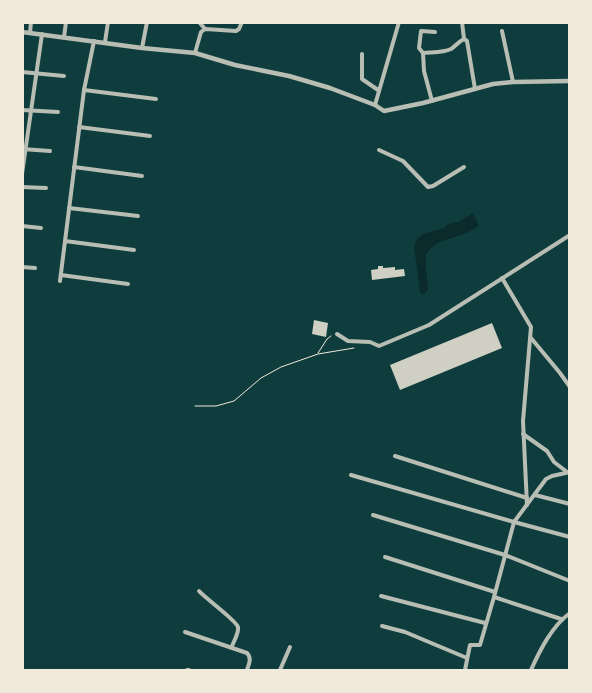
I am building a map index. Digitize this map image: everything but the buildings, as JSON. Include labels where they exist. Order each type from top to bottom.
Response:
[{"type":"street","points":[[30,33],[31,22]]},
{"type":"street","points":[[64,38],[66,22]]},
{"type":"street","points":[[105,42],[108,22]]},
{"type":"street","points":[[142,48],[147,22]]},
{"type":"street","points":[[199,22],[205,29],[236,31],[242,22]]},
{"type":"street","points":[[374,105],[399,22]]},
{"type":"street","points":[[462,22],[464,39],[468,44],[475,89]]},
{"type":"street","points":[[195,53],[201,32],[205,29]]},
{"type":"street","points":[[502,30],[513,82]]},
{"type":"street","points":[[432,100],[424,71],[423,53],[419,48],[421,31],[434,32]]},
{"type":"street","points":[[22,32],[195,53],[235,65],[330,88],[374,105],[384,111],[493,84],[570,82]]},
{"type":"street","points":[[22,174],[24,149],[42,34]]},
{"type":"street","points":[[423,53],[448,51],[464,39]]},
{"type":"street","points":[[60,281],[84,90],[94,41]]},
{"type":"street","points":[[362,54],[362,79],[378,90]]},
{"type":"street","points":[[22,72],[64,76]]},
{"type":"street","points":[[84,90],[156,99]]},
{"type":"street","points":[[22,110],[58,112]]},
{"type":"street","points":[[79,127],[150,136]]},
{"type":"street","points":[[24,149],[50,151]]},
{"type":"street","points":[[379,150],[402,161],[428,187],[433,186],[464,167]]},
{"type":"street","points":[[74,167],[142,176]]},
{"type":"street","points":[[22,187],[46,188]]},
{"type":"street","points":[[69,208],[138,216]]},
{"type":"street","points":[[22,226],[41,228]]},
{"type":"street","points":[[337,334],[348,341],[370,342],[379,346],[394,340],[428,325],[570,234]]},
{"type":"street","points":[[65,241],[134,250]]},
{"type":"street","points":[[22,268],[36,268]]},
{"type":"street","points":[[61,275],[128,284]]},
{"type":"street","points":[[502,278],[531,327],[523,413],[527,505]]},
{"type":"street","points":[[531,338],[570,387]]},
{"type":"street","points":[[523,434],[547,451],[554,462],[568,472]]},
{"type":"street","points":[[395,456],[527,498]]},
{"type":"street","points":[[465,670],[470,645],[480,645],[514,522],[546,479],[568,472]]},
{"type":"street","points":[[352,475],[570,537]]},
{"type":"street","points":[[535,495],[570,504]]},
{"type":"street","points":[[373,516],[505,555],[570,581]]},
{"type":"street","points":[[385,557],[495,592]]},
{"type":"street","points":[[198,592],[219,610],[236,621],[238,629],[232,646]]},
{"type":"street","points":[[381,596],[485,623]]},
{"type":"street","points":[[494,597],[561,619]]},
{"type":"street","points":[[531,670],[542,648],[561,619],[570,613]]},
{"type":"street","points":[[382,626],[412,635],[467,658]]},
{"type":"street","points":[[185,632],[232,646],[247,653],[250,656],[247,670]]},
{"type":"street","points":[[280,670],[290,647]]},
{"type":"path","points":[[318,354],[327,339],[337,334]]},
{"type":"path","points":[[195,406],[216,406],[234,401],[261,378],[280,367],[318,354],[352,349],[359,344],[359,341]]},
{"type":"water","points":[[473,213],[479,226],[433,246],[426,254],[428,290],[423,295],[420,293],[414,246],[418,238],[423,234],[444,228],[450,223],[458,222]]}]
